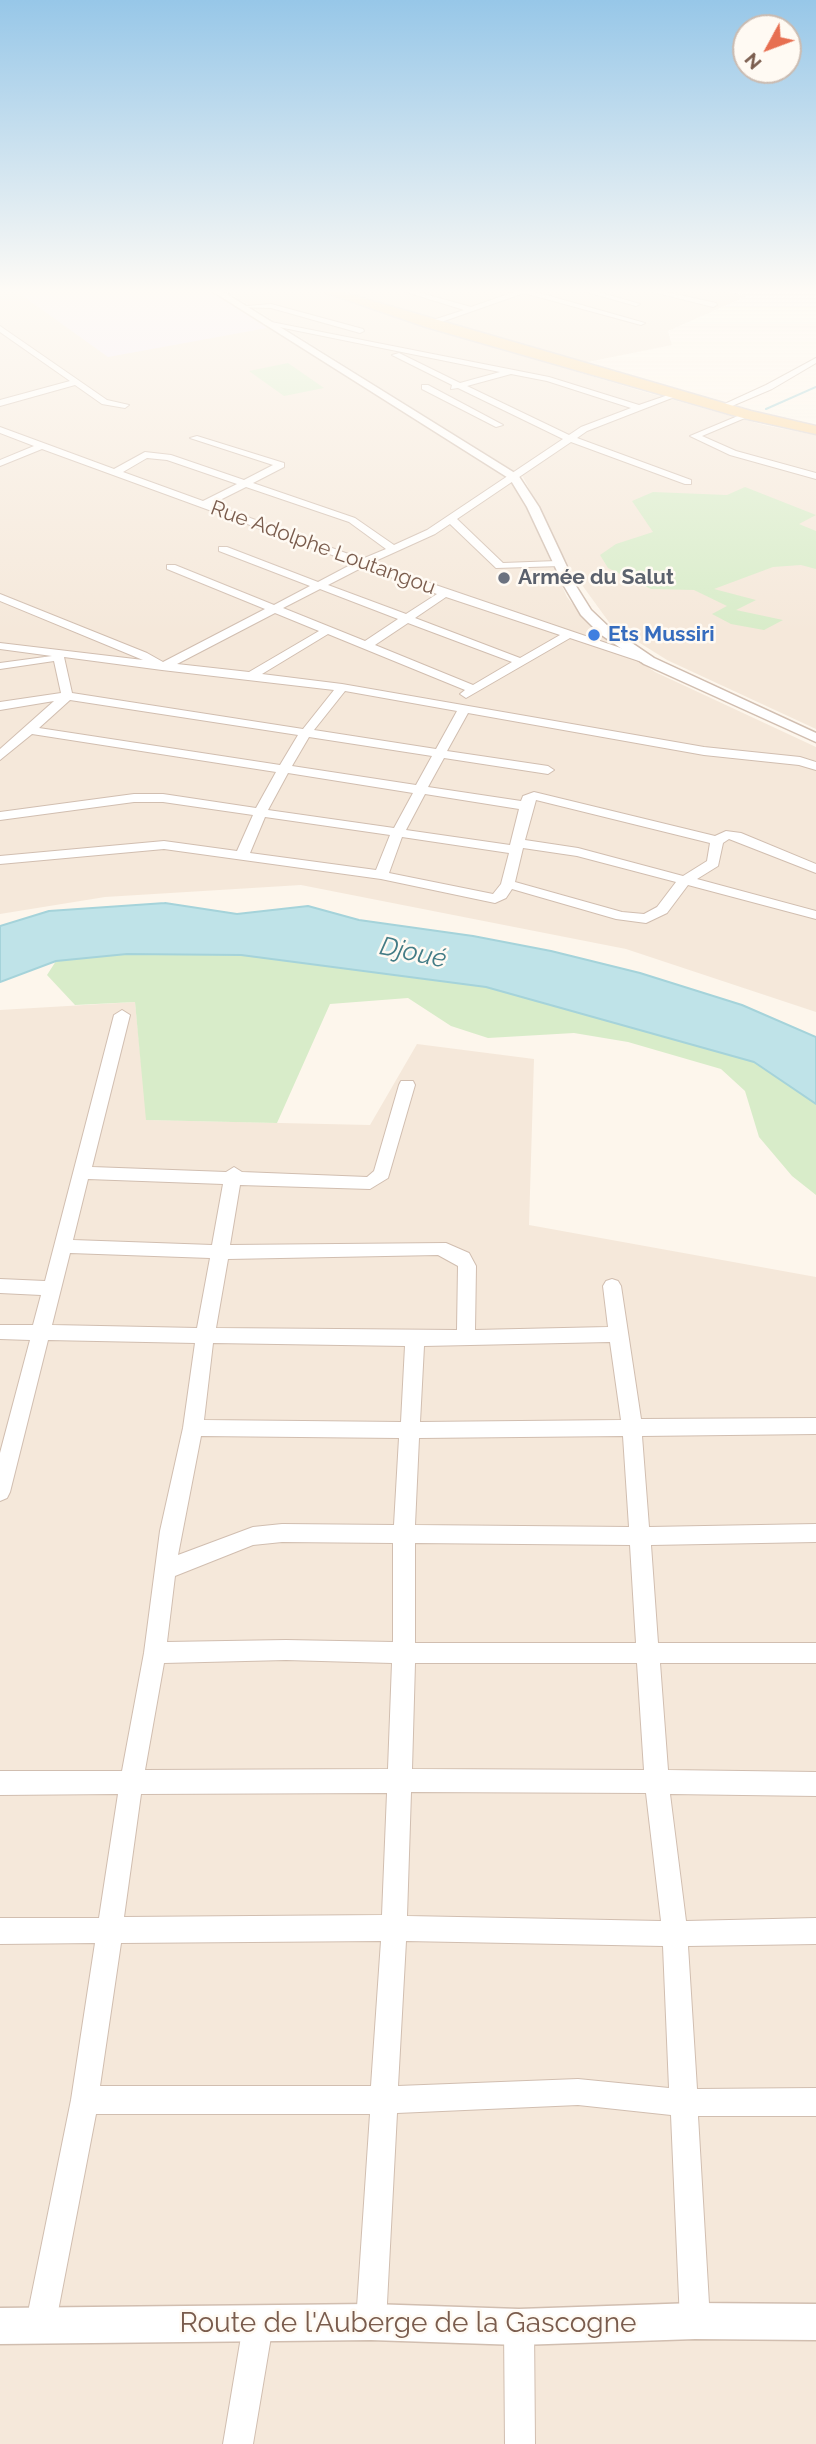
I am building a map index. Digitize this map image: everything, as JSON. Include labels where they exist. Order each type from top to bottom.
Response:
[{"type":"main road","points":[[715,405],[816,430]]},
{"type":"street","points":[[398,405],[514,477],[533,507],[558,564],[586,612],[604,631],[649,661],[816,738]]},
{"type":"street","points":[[460,405],[499,425]]},
{"type":"street","points":[[498,405],[568,438],[688,482]]},
{"type":"street","points":[[631,405],[637,407]]},
{"type":"street","points":[[162,667],[451,519],[568,438],[643,405]]},
{"type":"street","points":[[722,407],[727,405]]},
{"type":"street","points":[[748,415],[694,438],[756,461],[816,476]]},
{"type":"street","name":"Rue Adolphe Loutangou","points":[[0,430],[445,593],[649,661]]},
{"type":"street","points":[[194,438],[281,465],[205,504]]},
{"type":"street","points":[[2,460],[43,445]]},
{"type":"street","points":[[117,471],[136,459],[156,455],[352,520],[393,550]]},
{"type":"street","points":[[451,519],[500,566],[558,564]]},
{"type":"street","points":[[223,549],[522,662]]},
{"type":"street","points":[[171,567],[473,689]]},
{"type":"street","points":[[366,646],[445,593]]},
{"type":"street","points":[[0,597],[143,655],[162,667]]},
{"type":"street","points":[[249,677],[326,631]]},
{"type":"street","points":[[381,875],[397,834],[440,751],[456,708],[473,689],[569,634]]},
{"type":"street","points":[[0,646],[59,656],[342,687],[704,751],[800,761],[816,766]]},
{"type":"street","points":[[0,666],[59,656]]},
{"type":"street","points":[[59,656],[67,696]]},
{"type":"street","points":[[243,854],[260,813],[285,767],[305,734],[342,687]]},
{"type":"street","points":[[0,756],[67,696]]},
{"type":"street","points":[[0,706],[67,696],[305,734],[440,751],[548,770]]},
{"type":"street","points":[[29,730],[285,767],[526,806]]},
{"type":"street","points":[[0,744],[14,742]]},
{"type":"street","points":[[0,860],[135,845],[164,845],[381,875],[487,899],[501,895],[508,884],[526,806],[531,797],[543,796],[717,841]]},
{"type":"street","points":[[0,816],[135,798],[163,798],[397,834],[578,852],[816,915]]},
{"type":"street","points":[[508,884],[621,916],[646,919],[662,910],[684,881],[713,863],[717,841],[726,835],[736,836],[816,869]]},
{"type":"street","points":[[0,1492],[9,1424],[39,1332],[122,1014]]},
{"type":"street","points":[[80,1173],[234,1175],[349,1184],[378,1180],[407,1085]]},
{"type":"street","points":[[40,2327],[85,2100],[131,1783],[155,1653],[170,1531],[193,1428],[205,1335],[234,1175]]},
{"type":"street","points":[[61,1246],[220,1252],[440,1248],[463,1258],[467,1266],[466,1338]]},
{"type":"street","points":[[0,1286],[50,1288]]},
{"type":"street","points":[[612,1286],[632,1427],[657,1783],[675,1934],[695,2321]]},
{"type":"street","points":[[0,1332],[415,1339],[619,1334]]},
{"type":"street","points":[[371,2322],[394,1928],[404,1653],[404,1534],[412,1430],[415,1339]]},
{"type":"street","points":[[193,1428],[412,1430],[816,1426]]},
{"type":"street","points":[[167,1569],[253,1536],[816,1533]]},
{"type":"street","points":[[155,1653],[286,1650],[404,1653],[816,1653]]},
{"type":"street","points":[[0,1783],[400,1781],[816,1784]]},
{"type":"street","points":[[0,1931],[394,1928],[675,1934],[816,1931]]},
{"type":"street","points":[[85,2100],[385,2100],[578,2092],[685,2103],[816,2102]]},
{"type":"street","name":"Route de l'Auberge de la Gascogne","points":[[0,2326],[371,2322],[519,2327],[695,2321],[816,2322]]},
{"type":"street","points":[[238,2444],[258,2325]]},
{"type":"street","points":[[519,2327],[520,2444]]},
{"type":"shaded area","points":[[0,405],[392,405],[515,483],[567,597],[594,631],[655,672],[816,747],[816,1012],[626,949],[301,885],[105,897],[0,914]]},
{"type":"shaded area","points":[[408,405],[692,405],[764,425],[816,435],[816,729],[667,660],[611,625],[569,567],[523,477]]},
{"type":"shaded area","points":[[135,1002],[147,1120],[370,1125],[417,1044],[534,1059],[529,1225],[816,1277],[816,2444],[0,2444],[0,1010]]},
{"type":"green space","points":[[745,487],[816,515],[799,524],[816,531],[816,569],[801,565],[773,567],[714,589],[756,600],[736,610],[783,620],[764,630],[731,624],[712,614],[727,606],[694,590],[651,589],[608,568],[600,555],[616,544],[653,532],[632,501],[653,492],[727,495]]},
{"type":"green space","points":[[127,954],[241,955],[486,987],[754,1062],[816,1104],[816,1195],[792,1176],[759,1137],[745,1091],[721,1069],[628,1042],[574,1033],[488,1038],[451,1026],[408,998],[330,1004],[277,1123],[146,1120],[135,1002],[75,1005],[47,975],[56,961]]},
{"type":"water","name":"Djoué","points":[[165,903],[237,914],[308,906],[359,920],[473,936],[551,951],[640,973],[742,1005],[816,1037],[816,1104],[754,1062],[486,987],[241,955],[127,954],[56,961],[0,982],[0,926],[49,911]]},
{"type":"waterway","points":[[766,409],[775,405]]},
{"type":"place","name":"Armée du Salut","points":[[504,578]]},
{"type":"place","name":"Ets Mussiri","points":[[594,635]]}]
